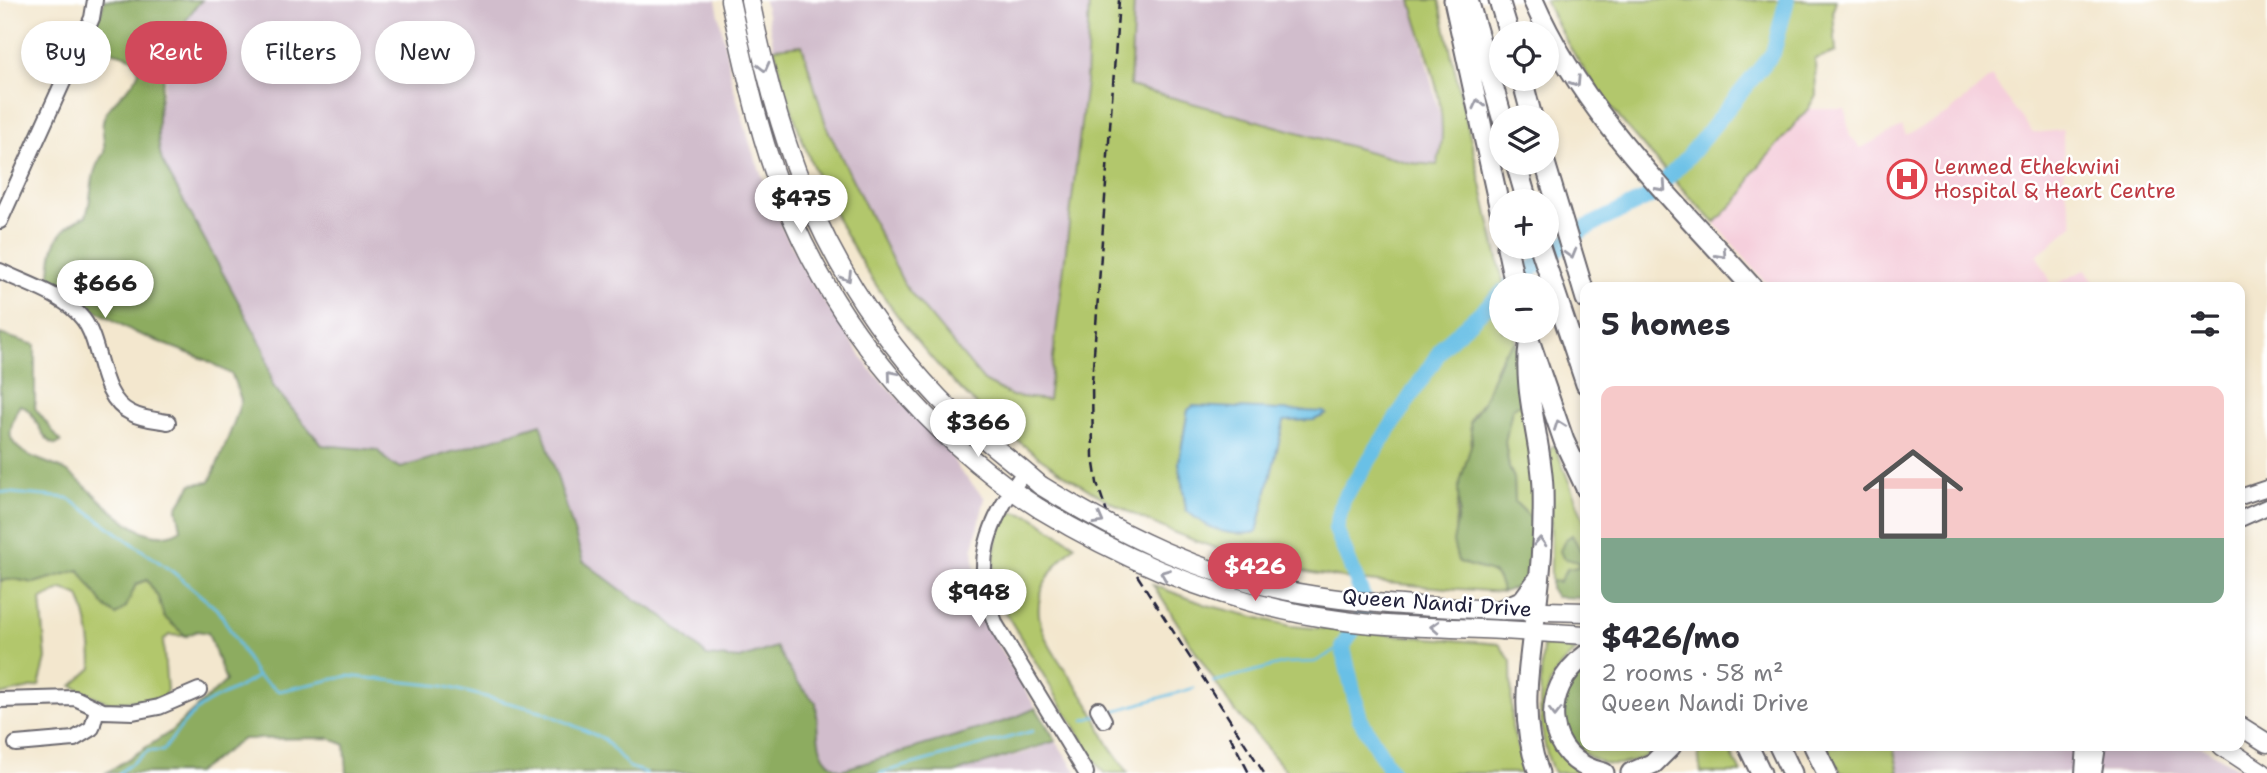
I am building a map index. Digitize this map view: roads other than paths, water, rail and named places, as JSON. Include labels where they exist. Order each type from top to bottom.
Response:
[{"type":"highway","points":[[1454,0],[1495,189]]},
{"type":"highway","points":[[1468,0],[1499,105]]},
{"type":"highway","points":[[1499,0],[1505,21]]},
{"type":"highway","points":[[1533,0],[1578,86],[1631,154],[1747,282]]},
{"type":"highway","points":[[1548,175],[1581,282]]},
{"type":"highway","points":[[1544,259],[1580,368]]},
{"type":"highway","points":[[1527,343],[1528,379],[1538,434],[1543,491],[1536,610],[1526,676],[1525,707],[1527,732],[1539,773]]},
{"type":"highway","points":[[1530,343],[1580,473]]},
{"type":"highway","points":[[1502,620],[1523,600],[1538,579]]},
{"type":"highway","points":[[1580,659],[1562,680],[1553,717],[1567,752],[1589,768],[1604,773]]},
{"type":"highway","points":[[1631,773],[1654,763],[1666,751]]},
{"type":"highway","points":[[1750,751],[1761,773]]},
{"type":"highway","points":[[1781,751],[1792,773]]},
{"type":"highway","points":[[1816,751],[1827,773]]},
{"type":"main road","name":"Queen Nandi Drive","points":[[730,0],[754,108],[771,162],[790,215],[828,287],[870,348],[918,407],[1011,491],[1161,573],[1256,604],[1339,621],[1502,620],[1536,610],[1580,612]]},
{"type":"main road","name":"Queen Nandi Drive","points":[[750,0],[775,112],[812,213],[836,260],[879,328],[909,365],[957,415],[1040,485],[1141,542],[1195,565],[1245,581],[1300,593],[1502,620],[1532,632],[1580,635]]},
{"type":"main road","points":[[2245,729],[2267,743]]},
{"type":"main road","points":[[2230,751],[2263,773]]},
{"type":"street","points":[[0,222],[92,18],[95,0]]},
{"type":"street","points":[[0,271],[78,312],[89,328],[108,385],[120,404],[132,414],[168,422]]},
{"type":"street","points":[[1024,472],[989,531],[983,569],[988,601],[996,625],[1086,773]]},
{"type":"street","points":[[2245,495],[2267,488]]},
{"type":"street","points":[[2245,517],[2267,508]]},
{"type":"street","points":[[0,700],[75,698],[97,709],[133,712],[159,707],[199,690]]},
{"type":"street","points":[[16,744],[80,736],[92,728],[97,709]]},
{"type":"street","points":[[2083,773],[2085,751]]},
{"type":"street","points":[[2094,773],[2097,751]]},
{"type":"water","points":[[1193,406],[1327,414],[1314,420],[1284,421],[1257,532],[1228,533],[1202,523],[1186,510],[1179,462],[1188,410]]},
{"type":"waterway","points":[[1527,273],[1585,228],[1649,197],[1687,158],[1773,53],[1787,0]]},
{"type":"waterway","points":[[1392,773],[1360,719],[1344,653],[1343,646],[1367,607],[1336,529],[1343,500],[1444,345],[1489,305]]},
{"type":"waterway","points":[[0,492],[68,498],[173,572],[219,611],[257,676],[279,691],[348,676],[443,686],[541,711],[604,739],[629,767],[646,773]]},
{"type":"waterway","points":[[1213,682],[1285,663],[1315,662],[1343,646]]},
{"type":"waterway","points":[[119,773],[148,751],[163,751],[195,712],[257,676]]},
{"type":"waterway","points":[[1107,713],[1194,688]]},
{"type":"waterway","points":[[1084,720],[1097,716]]},
{"type":"waterway","points":[[880,773],[1033,731]]},
{"type":"railway","points":[[1119,0],[1092,382],[1093,457],[1097,483],[1113,531],[1137,575],[1264,773]]},
{"type":"railway","points":[[1230,736],[1249,773]]},
{"type":"place","name":"Lenmed Ethekwini Hospital & Heart Centre","points":[[1907,179]]}]
